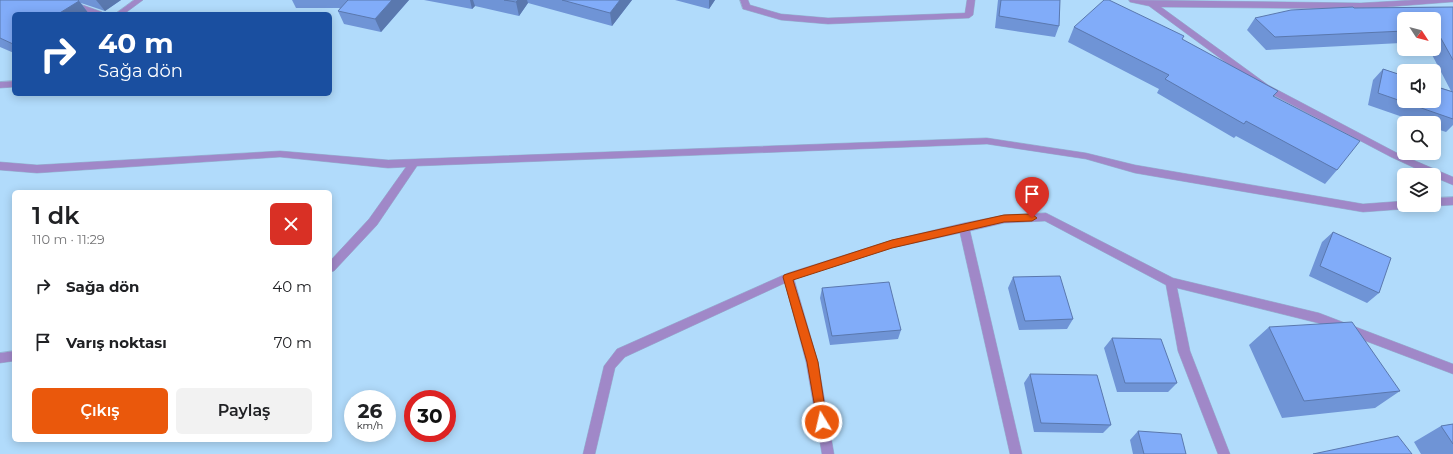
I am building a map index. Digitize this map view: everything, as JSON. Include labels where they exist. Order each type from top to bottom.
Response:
[{"type":"street","points":[[62,0],[94,12]]},
{"type":"street","points":[[121,12],[139,0]]},
{"type":"street","points":[[744,0],[746,7],[782,16],[828,21],[968,15],[971,0]]},
{"type":"street","points":[[1133,0],[1153,2],[1361,6],[1451,0]]},
{"type":"street","points":[[1153,2],[1265,87],[1394,155],[1453,181]]},
{"type":"street","points":[[0,85],[12,84]]},
{"type":"street","points":[[0,166],[37,168],[280,154],[388,164],[987,141],[1086,156],[1135,169],[1363,208],[1397,206]]},
{"type":"street","points":[[332,266],[373,222],[414,163]]},
{"type":"street","points":[[1441,202],[1453,201]]},
{"type":"street","points":[[589,454],[610,366],[621,353],[788,277],[892,244],[1004,219],[1046,217],[1171,282],[1319,318],[1453,369]]},
{"type":"street","points":[[964,227],[1016,454]]},
{"type":"street","points":[[788,277],[812,362],[828,454]]},
{"type":"street","points":[[1171,282],[1184,351],[1224,454]]},
{"type":"street","points":[[0,358],[12,356]]},
{"type":"building","points":[[0,0],[79,1],[61,12],[12,12],[12,44],[0,38]]},
{"type":"building","points":[[348,0],[392,0],[375,19],[338,11]]},
{"type":"building","points":[[504,0],[518,0],[516,2]]},
{"type":"building","points":[[562,0],[620,0],[610,13]]},
{"type":"building","points":[[1001,0],[1060,0],[1059,26],[999,16]]},
{"type":"building","points":[[1104,0],[1109,0],[1184,36],[1182,39],[1278,91],[1273,96],[1360,141],[1337,170],[1246,121],[1244,124],[1165,79],[1169,75],[1074,27]]},
{"type":"building","points":[[1353,7],[1453,7],[1453,60],[1441,38],[1441,12],[1397,12],[1397,31],[1275,37],[1255,18],[1291,10]]},
{"type":"building","points":[[1383,69],[1397,74],[1397,100],[1378,93]]},
{"type":"building","points":[[1441,88],[1453,92],[1453,119],[1421,108],[1441,108]]},
{"type":"building","points":[[1333,232],[1391,258],[1379,293],[1320,266]]},
{"type":"building","points":[[1060,276],[1073,319],[1025,321],[1013,277]]},
{"type":"building","points":[[889,282],[901,330],[832,336],[822,288]]},
{"type":"building","points":[[1352,322],[1400,391],[1304,401],[1269,327]]},
{"type":"building","points":[[1112,338],[1161,339],[1177,383],[1125,383]]},
{"type":"building","points":[[1030,374],[1097,375],[1111,425],[1041,423]]},
{"type":"building","points":[[1453,424],[1453,444],[1441,426]]},
{"type":"building","points":[[1138,431],[1181,434],[1186,454],[1144,454]]},
{"type":"building","points":[[1398,436],[1412,454],[1313,454]]},
{"type":"route","points":[[822,422],[812,362],[788,277],[892,244],[1004,219],[1032,218]]}]
